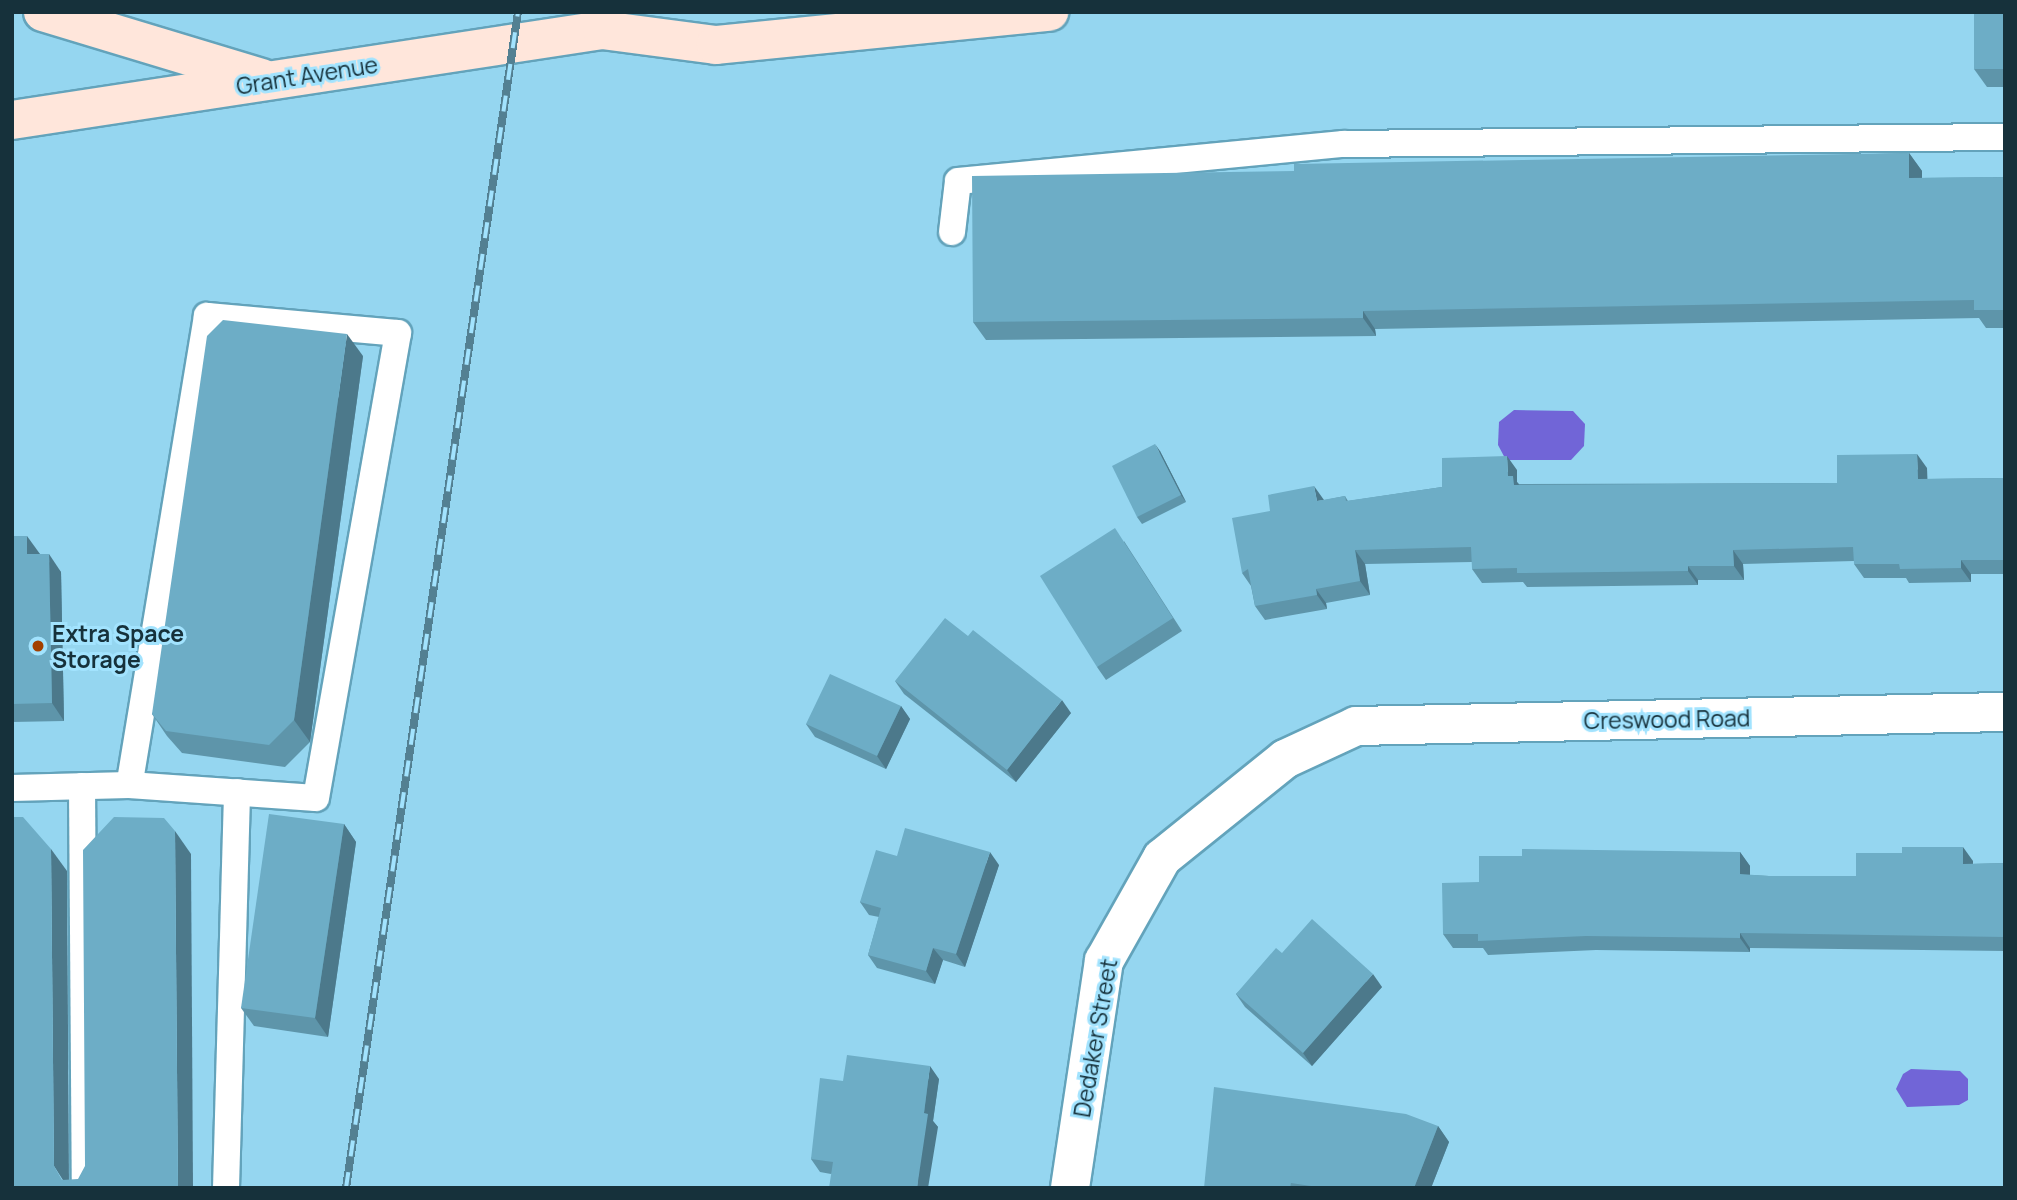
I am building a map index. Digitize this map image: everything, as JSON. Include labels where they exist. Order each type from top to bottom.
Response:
[{"type":"main road","points":[[43,12],[270,81]]},
{"type":"main road","name":"Grant Avenue","points":[[602,30],[638,12]]},
{"type":"main road","name":"Grant Avenue","points":[[12,120],[602,30],[716,45],[1049,12]]},
{"type":"street","name":"Creswood Road","points":[[1332,738],[1356,726],[2005,712]]},
{"type":"street","name":"Dedaker Street","points":[[1070,1188],[1104,961],[1162,858],[1285,759],[1332,738]]},
{"type":"lane","points":[[952,232],[957,181],[1343,144],[2005,137]]},
{"type":"lane","points":[[12,788],[130,785],[316,798],[398,333],[207,316],[130,785]]},
{"type":"lane","points":[[82,786],[85,1188]]},
{"type":"lane","points":[[226,1188],[237,792]]},
{"type":"shaded area","points":[[1514,410],[1573,411],[1585,424],[1584,446],[1571,460],[1506,460],[1498,445],[1499,422]]},
{"type":"shaded area","points":[[1911,1069],[1960,1071],[1968,1079],[1968,1100],[1959,1105],[1907,1107],[1896,1089],[1903,1074]]},
{"type":"building","points":[[1974,12],[2005,12],[2005,69],[1974,69]]},
{"type":"building","points":[[1909,153],[1909,178],[2005,177],[2005,310],[1974,310],[1974,300],[1363,311],[1363,318],[973,322],[972,176],[1294,171],[1294,164]]},
{"type":"building","points":[[223,320],[347,334],[294,720],[269,745],[166,731],[152,714],[207,336]]},
{"type":"building","points":[[1155,444],[1181,495],[1137,517],[1112,466]]},
{"type":"building","points":[[1917,454],[1918,479],[2005,478],[2005,560],[1961,560],[1961,568],[1900,569],[1899,564],[1854,564],[1853,547],[1733,550],[1734,566],[1688,566],[1688,571],[1517,573],[1517,568],[1472,569],[1471,547],[1355,550],[1360,581],[1316,589],[1317,595],[1255,606],[1248,569],[1242,573],[1232,518],[1270,511],[1268,495],[1314,486],[1317,501],[1345,496],[1346,501],[1442,487],[1442,458],[1507,456],[1508,476],[1513,476],[1514,485],[1837,483],[1837,455]]},
{"type":"building","points":[[1115,528],[1173,618],[1097,667],[1040,576]]},
{"type":"building","name":"Extra Space Storage","points":[[12,536],[27,536],[27,554],[49,554],[52,703],[12,704]]},
{"type":"building","points":[[945,618],[968,636],[973,630],[1062,700],[1007,770],[895,681]]},
{"type":"building","points":[[830,674],[901,706],[877,756],[806,724]]},
{"type":"building","points":[[269,814],[344,824],[315,1018],[241,1008]]},
{"type":"building","points":[[12,817],[23,817],[51,849],[54,1166],[62,1180],[78,1179],[85,1166],[83,850],[114,817],[164,818],[175,831],[178,1188],[12,1188]]},
{"type":"building","points":[[905,828],[990,852],[956,954],[933,948],[926,971],[868,955],[881,908],[860,902],[876,850],[897,856]]},
{"type":"building","points":[[1902,847],[1963,847],[1963,864],[2005,863],[2005,937],[1740,933],[1740,938],[1586,936],[1478,941],[1478,934],[1443,934],[1442,883],[1479,882],[1479,856],[1522,856],[1522,849],[1740,852],[1740,874],[1856,876],[1856,853],[1902,853]]},
{"type":"building","points":[[1312,919],[1373,974],[1303,1053],[1236,994],[1276,948],[1282,953]]},
{"type":"building","points":[[847,1055],[930,1066],[924,1113],[928,1114],[917,1188],[829,1188],[833,1162],[811,1159],[820,1078],[843,1081]]},
{"type":"building","points":[[1214,1087],[1406,1114],[1438,1126],[1414,1188],[1324,1188],[1291,1183],[1290,1188],[1204,1188]]},
{"type":"railway","points":[[346,1188],[518,12]]},
{"type":"place","name":"Extra Space Storage","points":[[38,646]]}]
